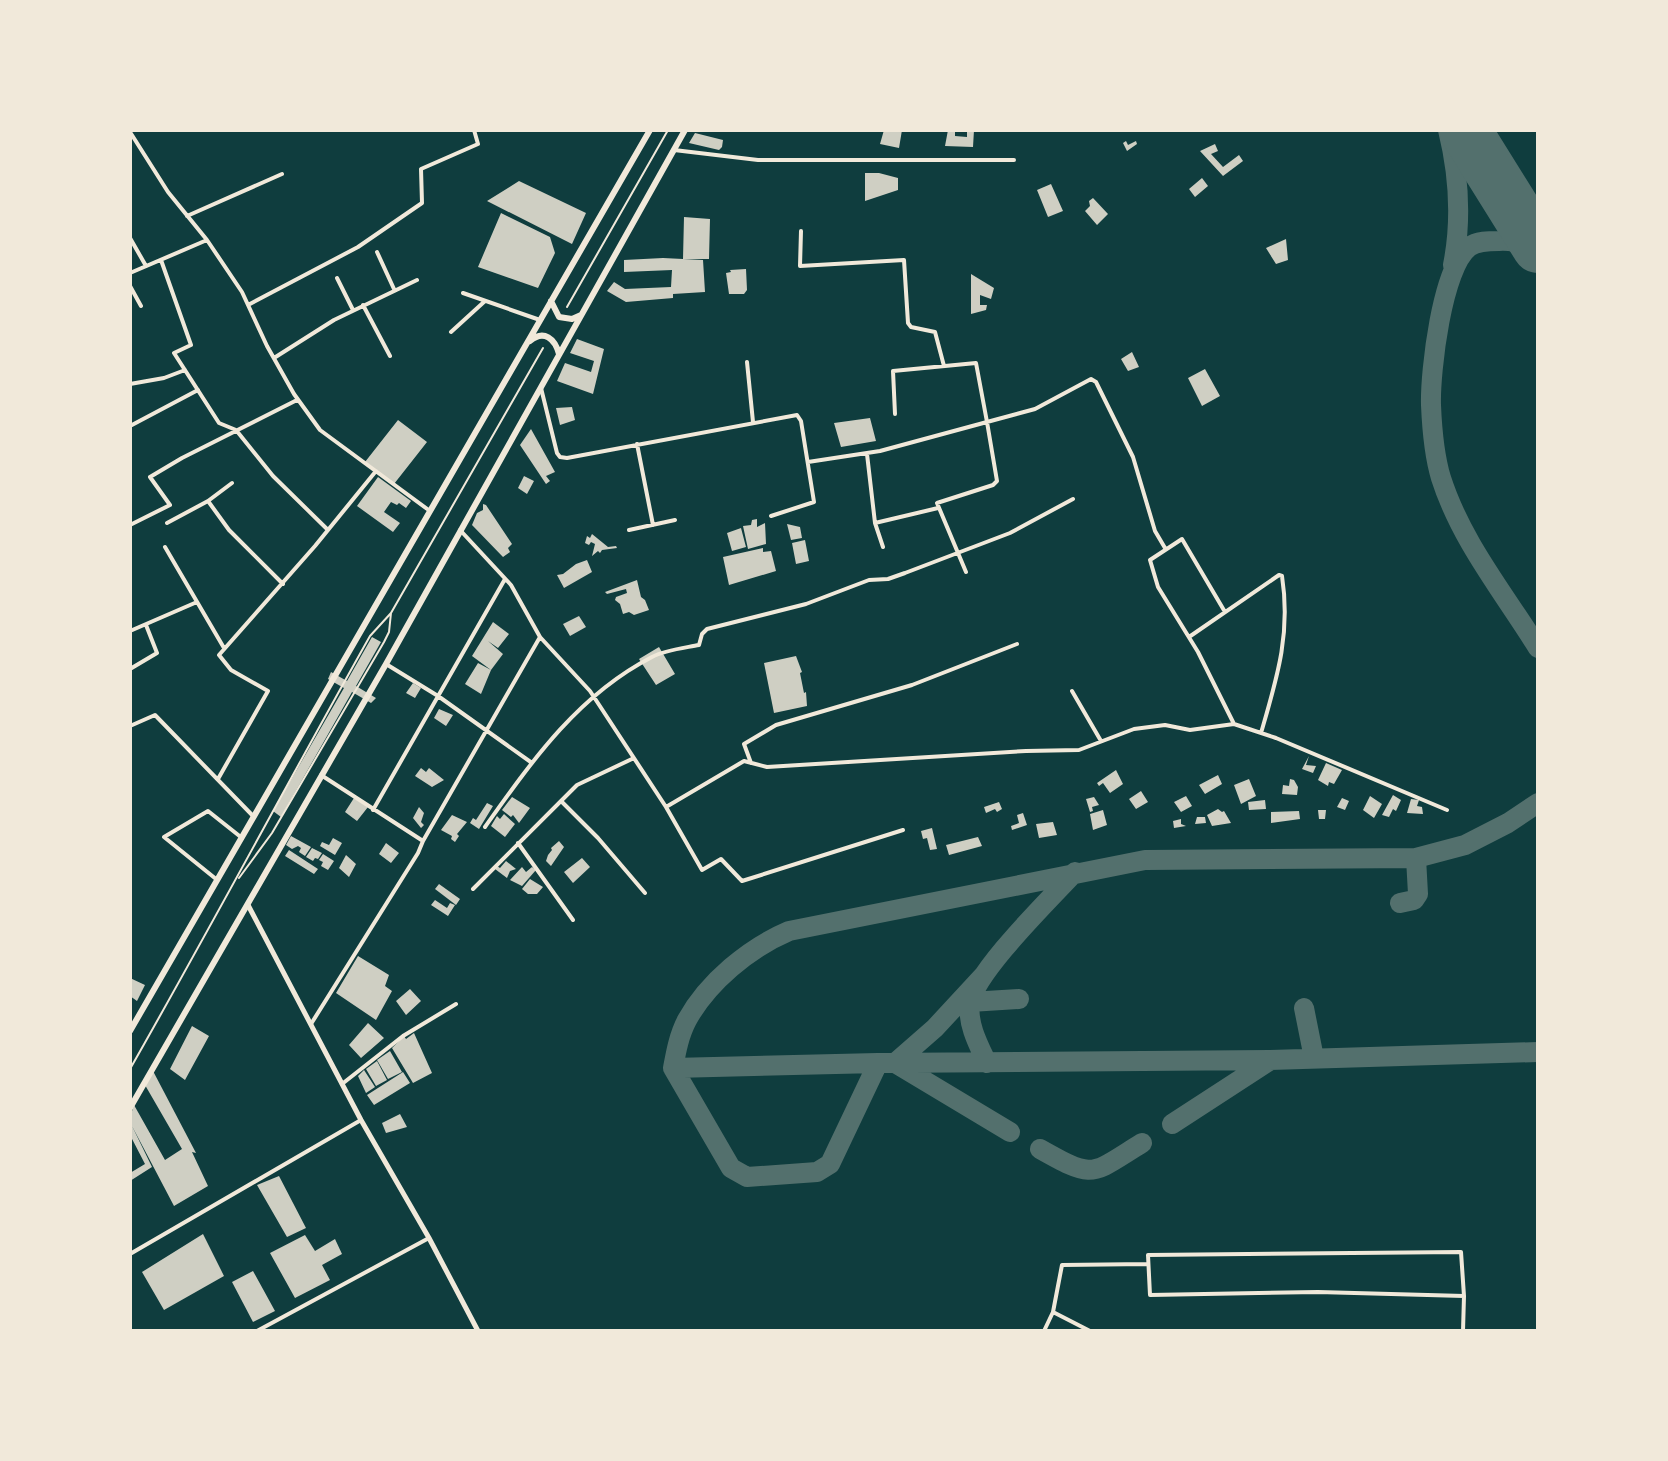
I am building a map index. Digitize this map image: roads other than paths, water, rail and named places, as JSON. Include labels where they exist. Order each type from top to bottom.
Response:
[{"type":"highway","points":[[130,1031],[650,130]]},
{"type":"highway","points":[[130,1108],[386,664],[685,130]]},
{"type":"highway","points":[[551,301],[556,313],[565,319],[584,313]]},
{"type":"highway","points":[[527,343],[535,337],[547,336],[555,344],[559,355]]},
{"type":"street","points":[[248,305],[358,247],[422,203],[421,169],[478,144],[474,130]]},
{"type":"street","points":[[130,132],[168,192],[207,240],[248,305],[298,399],[320,430],[430,511]]},
{"type":"street","points":[[674,150],[758,160],[1014,160]]},
{"type":"street","points":[[187,216],[282,174]]},
{"type":"street","points":[[801,231],[800,266],[904,260],[908,323],[911,327],[935,332],[944,366]]},
{"type":"street","points":[[130,238],[146,266]]},
{"type":"street","points":[[130,273],[207,240]]},
{"type":"street","points":[[377,252],[394,289]]},
{"type":"street","points":[[161,260],[191,345],[174,353],[219,423],[236,430],[273,476],[328,530]]},
{"type":"street","points":[[337,278],[353,310]]},
{"type":"street","points":[[274,358],[353,310],[417,280]]},
{"type":"street","points":[[130,286],[141,306]]},
{"type":"street","points":[[463,293],[541,320]]},
{"type":"street","points":[[451,332],[485,301]]},
{"type":"street","points":[[363,305],[390,356]]},
{"type":"street","points":[[747,362],[753,422]]},
{"type":"street","points":[[895,414],[893,371],[976,363],[997,481],[937,503],[966,572]]},
{"type":"street","points":[[130,384],[164,378],[185,370]]},
{"type":"street","points":[[808,462],[867,454],[1035,409],[1088,380],[1095,380],[1133,457],[1155,531],[1165,548]]},
{"type":"street","points":[[540,386],[560,457],[797,415],[801,421],[813,503],[771,516]]},
{"type":"street","points":[[130,426],[198,390]]},
{"type":"street","points":[[130,525],[170,505],[150,477],[298,399]]},
{"type":"street","points":[[637,444],[653,525]]},
{"type":"street","points":[[867,454],[875,523],[883,547]]},
{"type":"street","points":[[218,779],[268,691],[231,670],[219,655],[283,584],[376,471]]},
{"type":"street","points":[[167,523],[208,501],[232,483]]},
{"type":"street","points":[[485,827],[532,763],[592,695],[654,656],[699,645],[707,629],[806,604],[869,580],[888,579],[1010,533],[1073,499]]},
{"type":"street","points":[[208,501],[229,530],[283,584]]},
{"type":"street","points":[[875,523],[938,508]]},
{"type":"street","points":[[629,530],[675,520]]},
{"type":"street","points":[[460,530],[505,579],[540,637],[592,695],[666,807],[702,870],[721,859],[742,881],[903,830]]},
{"type":"street","points":[[1225,612],[1182,539],[1149,561],[1158,587],[1189,637],[1234,724]]},
{"type":"street","points":[[165,547],[224,649]]},
{"type":"street","points":[[1189,637],[1279,575],[1282,576],[1285,607],[1282,661],[1261,733]]},
{"type":"street","points":[[373,810],[505,579]]},
{"type":"street","points":[[130,631],[198,602]]},
{"type":"street","points":[[130,669],[157,653],[146,624]]},
{"type":"street","points":[[311,1024],[418,853],[540,637]]},
{"type":"street","points":[[751,763],[744,744],[776,725],[912,685],[1017,644]]},
{"type":"street","points":[[386,664],[438,696],[532,763]]},
{"type":"street","points":[[1072,691],[1101,741]]},
{"type":"street","points":[[130,726],[155,715],[254,817]]},
{"type":"street","points":[[666,807],[744,761],[767,767],[1061,752],[1079,750],[1134,729],[1165,725],[1190,730],[1234,724],[1447,810]]},
{"type":"street","points":[[473,889],[561,801],[589,778],[634,758]]},
{"type":"street","points":[[321,775],[423,841]]},
{"type":"street","points":[[561,801],[645,893]]},
{"type":"street","points":[[218,881],[164,837],[208,811],[242,838]]},
{"type":"street","points":[[518,843],[573,920]]},
{"type":"street","points":[[248,905],[361,1120],[478,1331]]},
{"type":"street","points":[[342,1084],[403,1036],[456,1004]]},
{"type":"street","points":[[130,1254],[361,1120]]},
{"type":"street","points":[[257,1331],[429,1238]]},
{"type":"street","points":[[1463,1331],[1464,1296],[1461,1252],[1148,1255],[1150,1295],[1318,1292],[1464,1296]]},
{"type":"street","points":[[1044,1331],[1053,1312],[1062,1265],[1148,1264]]},
{"type":"street","points":[[1053,1312],[1090,1331]]},
{"type":"lane","points":[[567,307],[668,130]]},
{"type":"lane","points":[[130,1069],[239,878],[270,814],[370,636],[391,613],[543,348]]},
{"type":"lane","points":[[239,878],[272,833],[377,655],[389,632],[391,613]]}]
